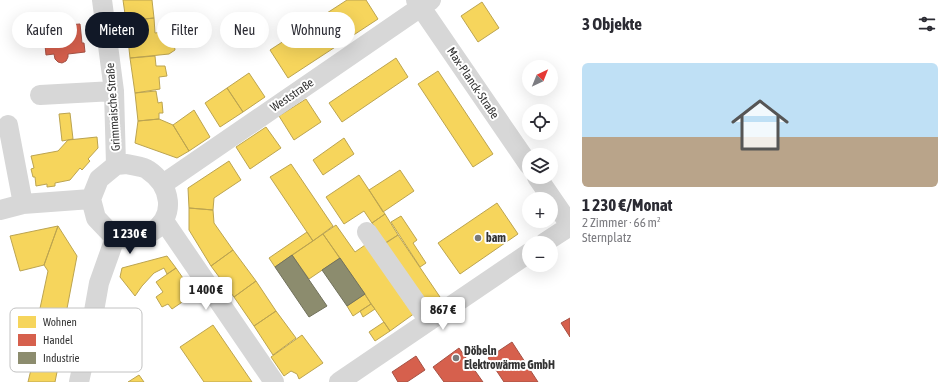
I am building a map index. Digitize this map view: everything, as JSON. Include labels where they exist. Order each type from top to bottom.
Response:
[{"type":"street","name":"Grimmaische Straße","points":[[102,0],[114,90],[116,166]]},
{"type":"street","name":"Max-Planck-Straße","points":[[423,2],[522,154]]},
{"type":"street","name":"Weststraße","points":[[163,184],[423,2]]},
{"type":"street","points":[[40,95],[114,90]]},
{"type":"street","points":[[8,125],[23,204]]},
{"type":"street","points":[[127,164],[147,169],[163,184],[169,200],[164,221],[150,233],[131,238],[115,238],[96,218],[91,199],[99,179],[116,166],[127,164]]},
{"type":"street","points":[[540,184],[563,235]]},
{"type":"street","points":[[0,210],[23,204],[91,199]]},
{"type":"street","points":[[164,221],[274,382]]},
{"type":"street","points":[[367,232],[429,321]]},
{"type":"street","points":[[95,308],[99,283],[115,238]]},
{"type":"street","points":[[339,382],[522,258]]},
{"type":"street","points":[[78,382],[80,372]]},
{"type":"building: Wohnen","points":[[123,0],[152,0],[154,18],[149,19],[149,12],[125,12]]},
{"type":"building: Wohnen","points":[[347,0],[366,0],[378,19],[355,34],[355,12],[329,12]]},
{"type":"building: Wohnen","points":[[482,2],[499,28],[478,42],[461,16]]},
{"type":"building: Wohnen","points":[[154,18],[155,33],[157,33],[157,48],[175,48],[175,50],[169,54],[130,58],[129,48],[149,48],[149,19]]},
{"type":"building: Wohnen","points":[[277,45],[277,48],[334,48],[288,78],[270,50]]},
{"type":"building: Wohnen","points":[[155,56],[156,66],[165,66],[167,76],[159,77],[160,89],[135,93],[130,58]]},
{"type":"building: Wohnen","points":[[396,58],[408,77],[342,122],[329,103]]},
{"type":"building: Wohnen","points":[[438,71],[493,154],[473,167],[418,84]]},
{"type":"building: Wohnen","points":[[249,73],[265,97],[243,112],[227,88]]},
{"type":"building: Wohnen","points":[[227,88],[243,112],[220,127],[205,103]]},
{"type":"building: Wohnen","points":[[156,91],[158,103],[162,102],[163,113],[159,113],[159,119],[138,121],[135,93]]},
{"type":"building: Wohnen","points":[[306,99],[321,122],[294,140],[279,116]]},
{"type":"building: Wohnen","points":[[194,110],[210,137],[189,151],[173,125]]},
{"type":"building: Wohnen","points":[[70,113],[73,139],[62,141],[59,114]]},
{"type":"building: Wohnen","points":[[159,119],[173,125],[189,151],[177,158],[135,143],[138,121]]},
{"type":"building: Wohnen","points":[[266,127],[281,148],[250,169],[236,147]]},
{"type":"building: Wohnen","points":[[97,137],[98,148],[88,159],[90,161],[82,170],[80,168],[70,180],[55,183],[55,186],[47,187],[47,184],[36,186],[35,177],[33,177],[31,169],[34,168],[31,156],[58,151],[68,140]]},
{"type":"building: Wohnen","points":[[344,138],[354,154],[323,175],[313,160]]},
{"type":"building: Wohnen","points":[[229,161],[241,180],[214,198],[213,210],[189,208],[188,188]]},
{"type":"building: Wohnen","points":[[291,164],[333,226],[313,241],[270,177]]},
{"type":"building: Wohnen","points":[[400,170],[414,191],[383,212],[369,190]]},
{"type":"building: Wohnen","points":[[359,175],[385,214],[372,223],[364,211],[344,224],[326,197]]},
{"type":"building: Wohnen","name":"bam","points":[[497,203],[518,234],[460,274],[438,243]]},
{"type":"building: Wohnen","points":[[189,208],[213,210],[214,223],[233,250],[211,266],[189,230]]},
{"type":"building: Wohnen","points":[[385,214],[398,235],[385,243],[372,223]]},
{"type":"building: Wohnen","points":[[401,216],[417,240],[413,243],[426,263],[420,267],[391,222]]},
{"type":"building: Wohnen","points":[[336,225],[355,252],[368,243],[415,313],[390,331],[323,234]]},
{"type":"building: Wohnen","points":[[58,226],[77,256],[67,308],[40,308],[48,271],[44,265]]},
{"type":"building: Wohnen","points":[[58,226],[44,265],[20,271],[10,236]]},
{"type":"building: Wohnen","points":[[307,232],[313,241],[275,267],[269,258]]},
{"type":"building: Wohnen","points":[[323,234],[340,258],[309,279],[292,255]]},
{"type":"building: Wohnen","points":[[398,235],[440,297],[427,306],[383,245]]},
{"type":"building: Wohnen","points":[[233,250],[256,281],[234,297],[211,266]]},
{"type":"building: Wohnen","points":[[167,256],[176,268],[167,274],[164,268],[154,273],[135,296],[120,277],[122,268]]},
{"type":"building: Wohnen","points":[[176,268],[194,294],[172,309],[168,304],[162,307],[156,297],[163,292],[156,282]]},
{"type":"building: Wohnen","points":[[256,281],[276,311],[254,326],[234,297]]},
{"type":"building: Wohnen","points":[[365,294],[371,304],[353,316],[347,306]]},
{"type":"building: Wohnen","points":[[371,304],[375,309],[363,317],[360,311]]},
{"type":"building: Wohnen","points":[[276,311],[296,338],[273,355],[254,326]]},
{"type":"building: Wohnen","points":[[384,322],[390,331],[375,341],[369,332]]},
{"type":"building: Wohnen","points":[[213,325],[252,382],[204,382],[180,347]]},
{"type":"building: Wohnen","points":[[302,335],[323,363],[299,379],[297,374],[291,371],[284,376],[271,357]]},
{"type":"building: Wohnen","points":[[30,372],[57,372],[55,382],[28,382]]},
{"type":"building: Wohnen","points":[[139,375],[144,382],[128,382]]},
{"type":"building: Handel","points":[[77,24],[80,24],[82,43],[84,43],[85,52],[68,54],[66,61],[62,63],[55,59],[54,54],[46,55],[45,48],[77,48]]},
{"type":"building: Handel","points":[[570,318],[570,337],[561,323]]},
{"type":"building: Handel","points":[[512,342],[538,382],[504,382],[488,358]]},
{"type":"building: Handel","name":"Döbeln Elektrowärme GmbH","points":[[459,348],[483,382],[444,382],[433,367]]},
{"type":"building: Handel","points":[[416,356],[425,370],[407,382],[398,382],[392,372]]},
{"type":"building: Industrie","points":[[292,255],[327,306],[309,317],[275,267]]},
{"type":"building: Industrie","points":[[340,258],[365,294],[347,306],[322,270]]},
{"type":"place","name":"bam","points":[[478,238]]},
{"type":"place","name":"Döbeln Elektrowärme GmbH","points":[[456,358]]}]
